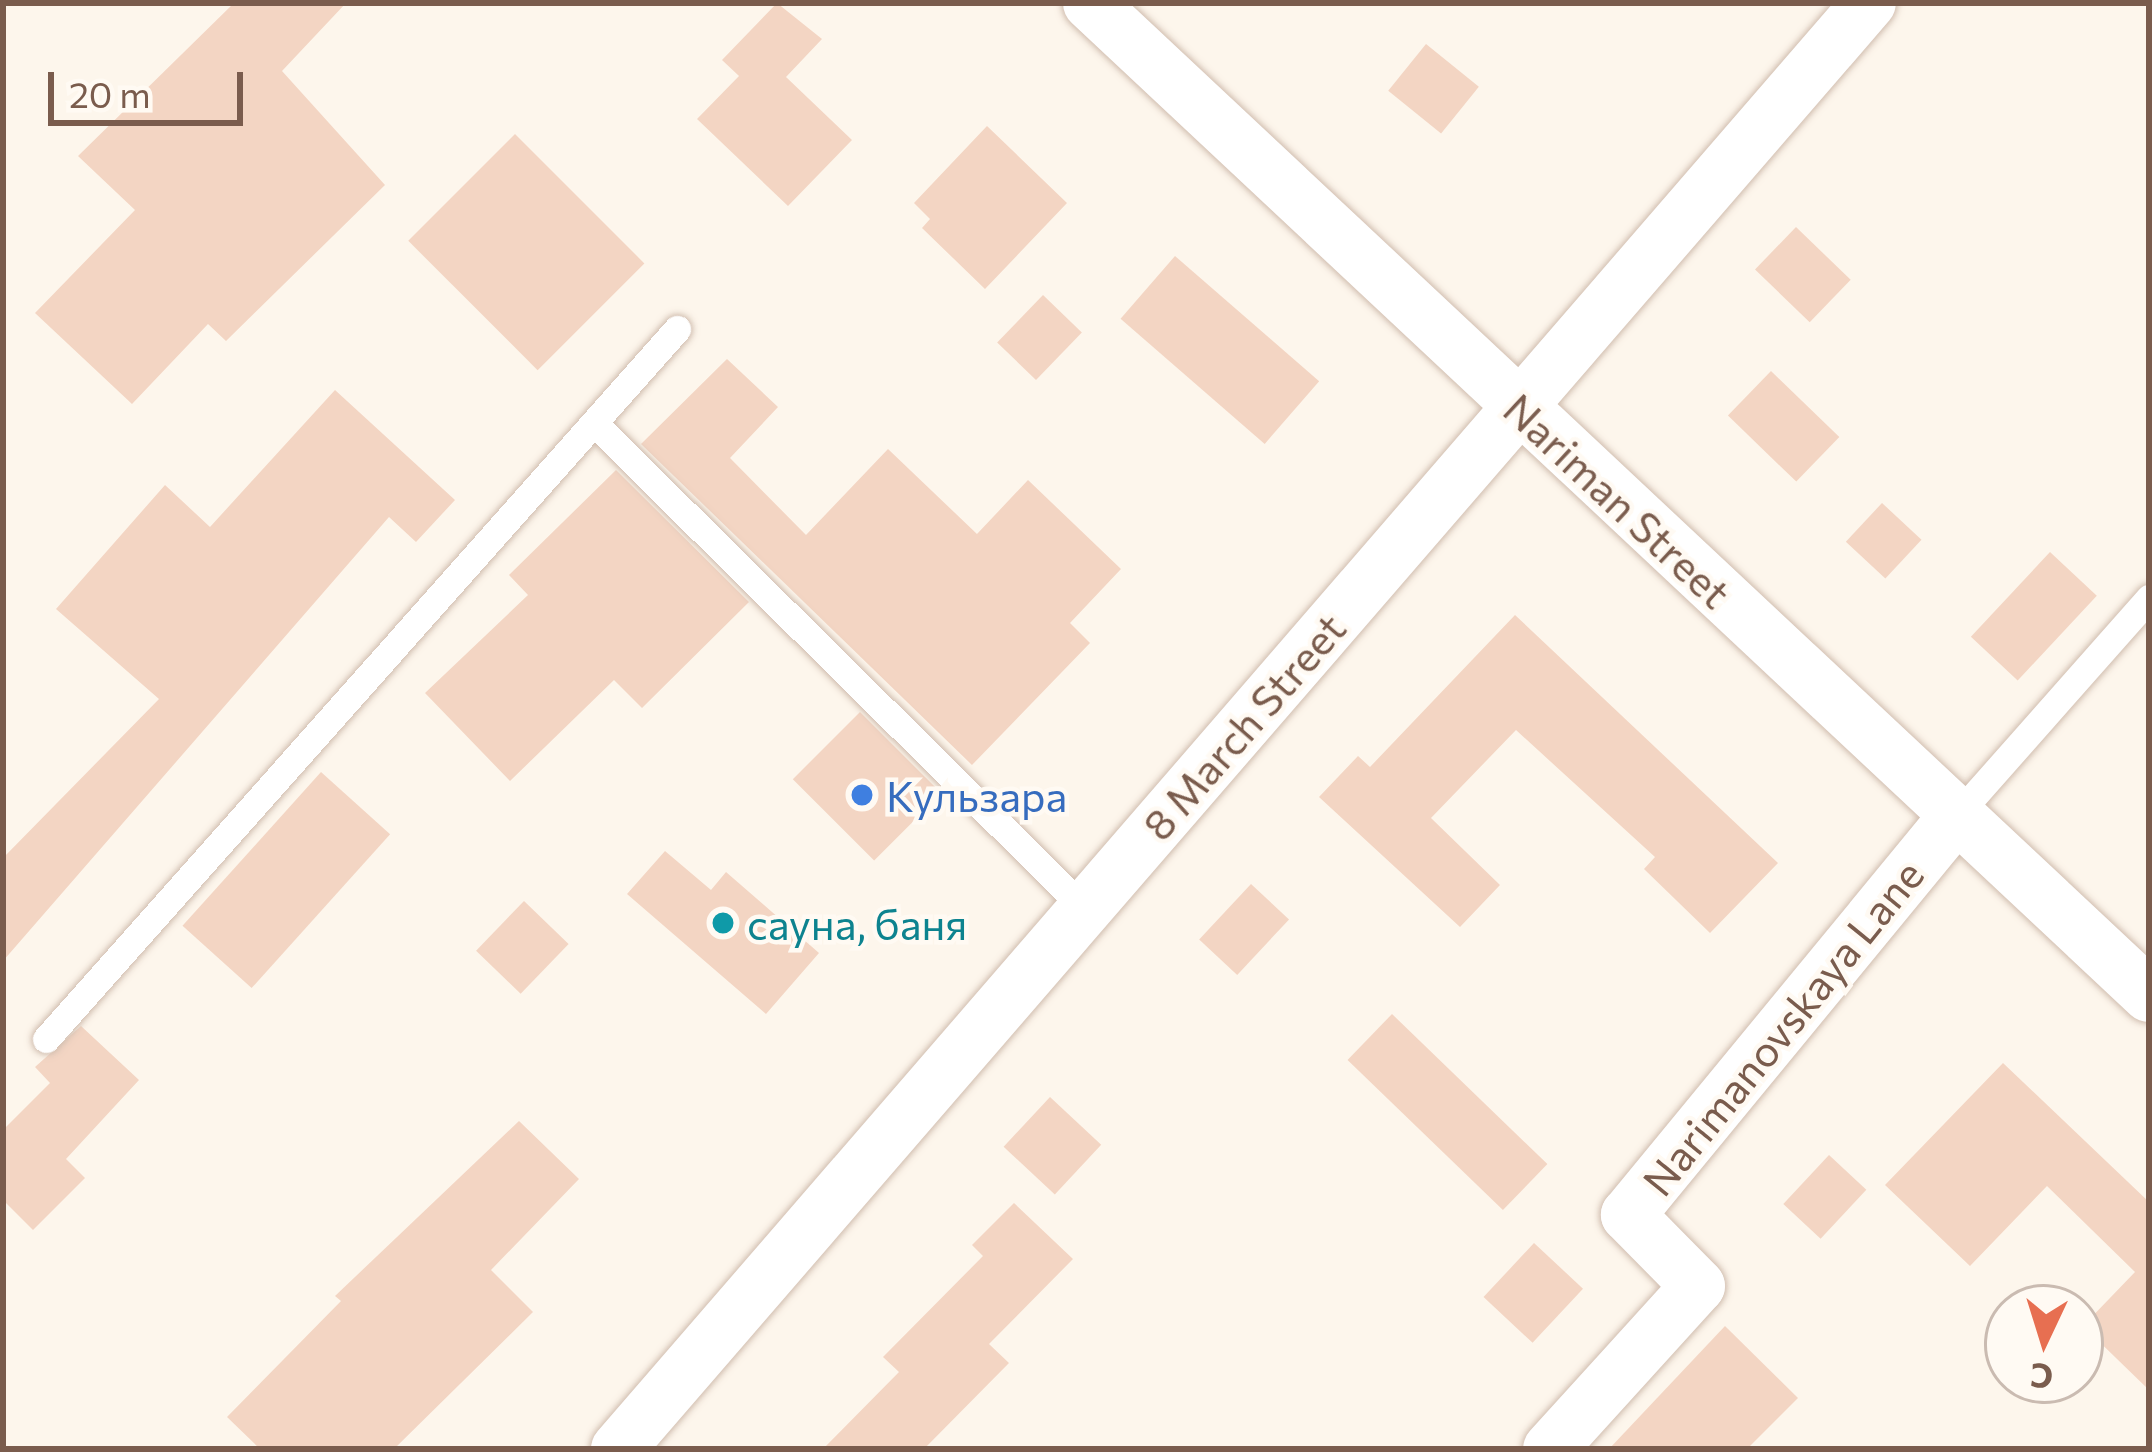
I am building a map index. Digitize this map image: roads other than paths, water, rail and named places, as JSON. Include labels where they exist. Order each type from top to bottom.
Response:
[{"type":"street","name":"Nariman Street","points":[[1090,3],[2149,994]]},
{"type":"street","name":"8 March Street","points":[[618,1449],[1869,3]]},
{"type":"street","name":"Narimanovskaya Lane","points":[[1550,1449],[1698,1286],[1628,1215],[1957,815]]},
{"type":"lane","points":[[46,1039],[676,329]]},
{"type":"lane","points":[[594,423],[1085,909]]},
{"type":"lane","points":[[1957,815],[2149,598]]},
{"type":"place","name":"Кульзара","points":[[862,795]]},
{"type":"place","name":"сауна, баня","points":[[723,923]]}]
